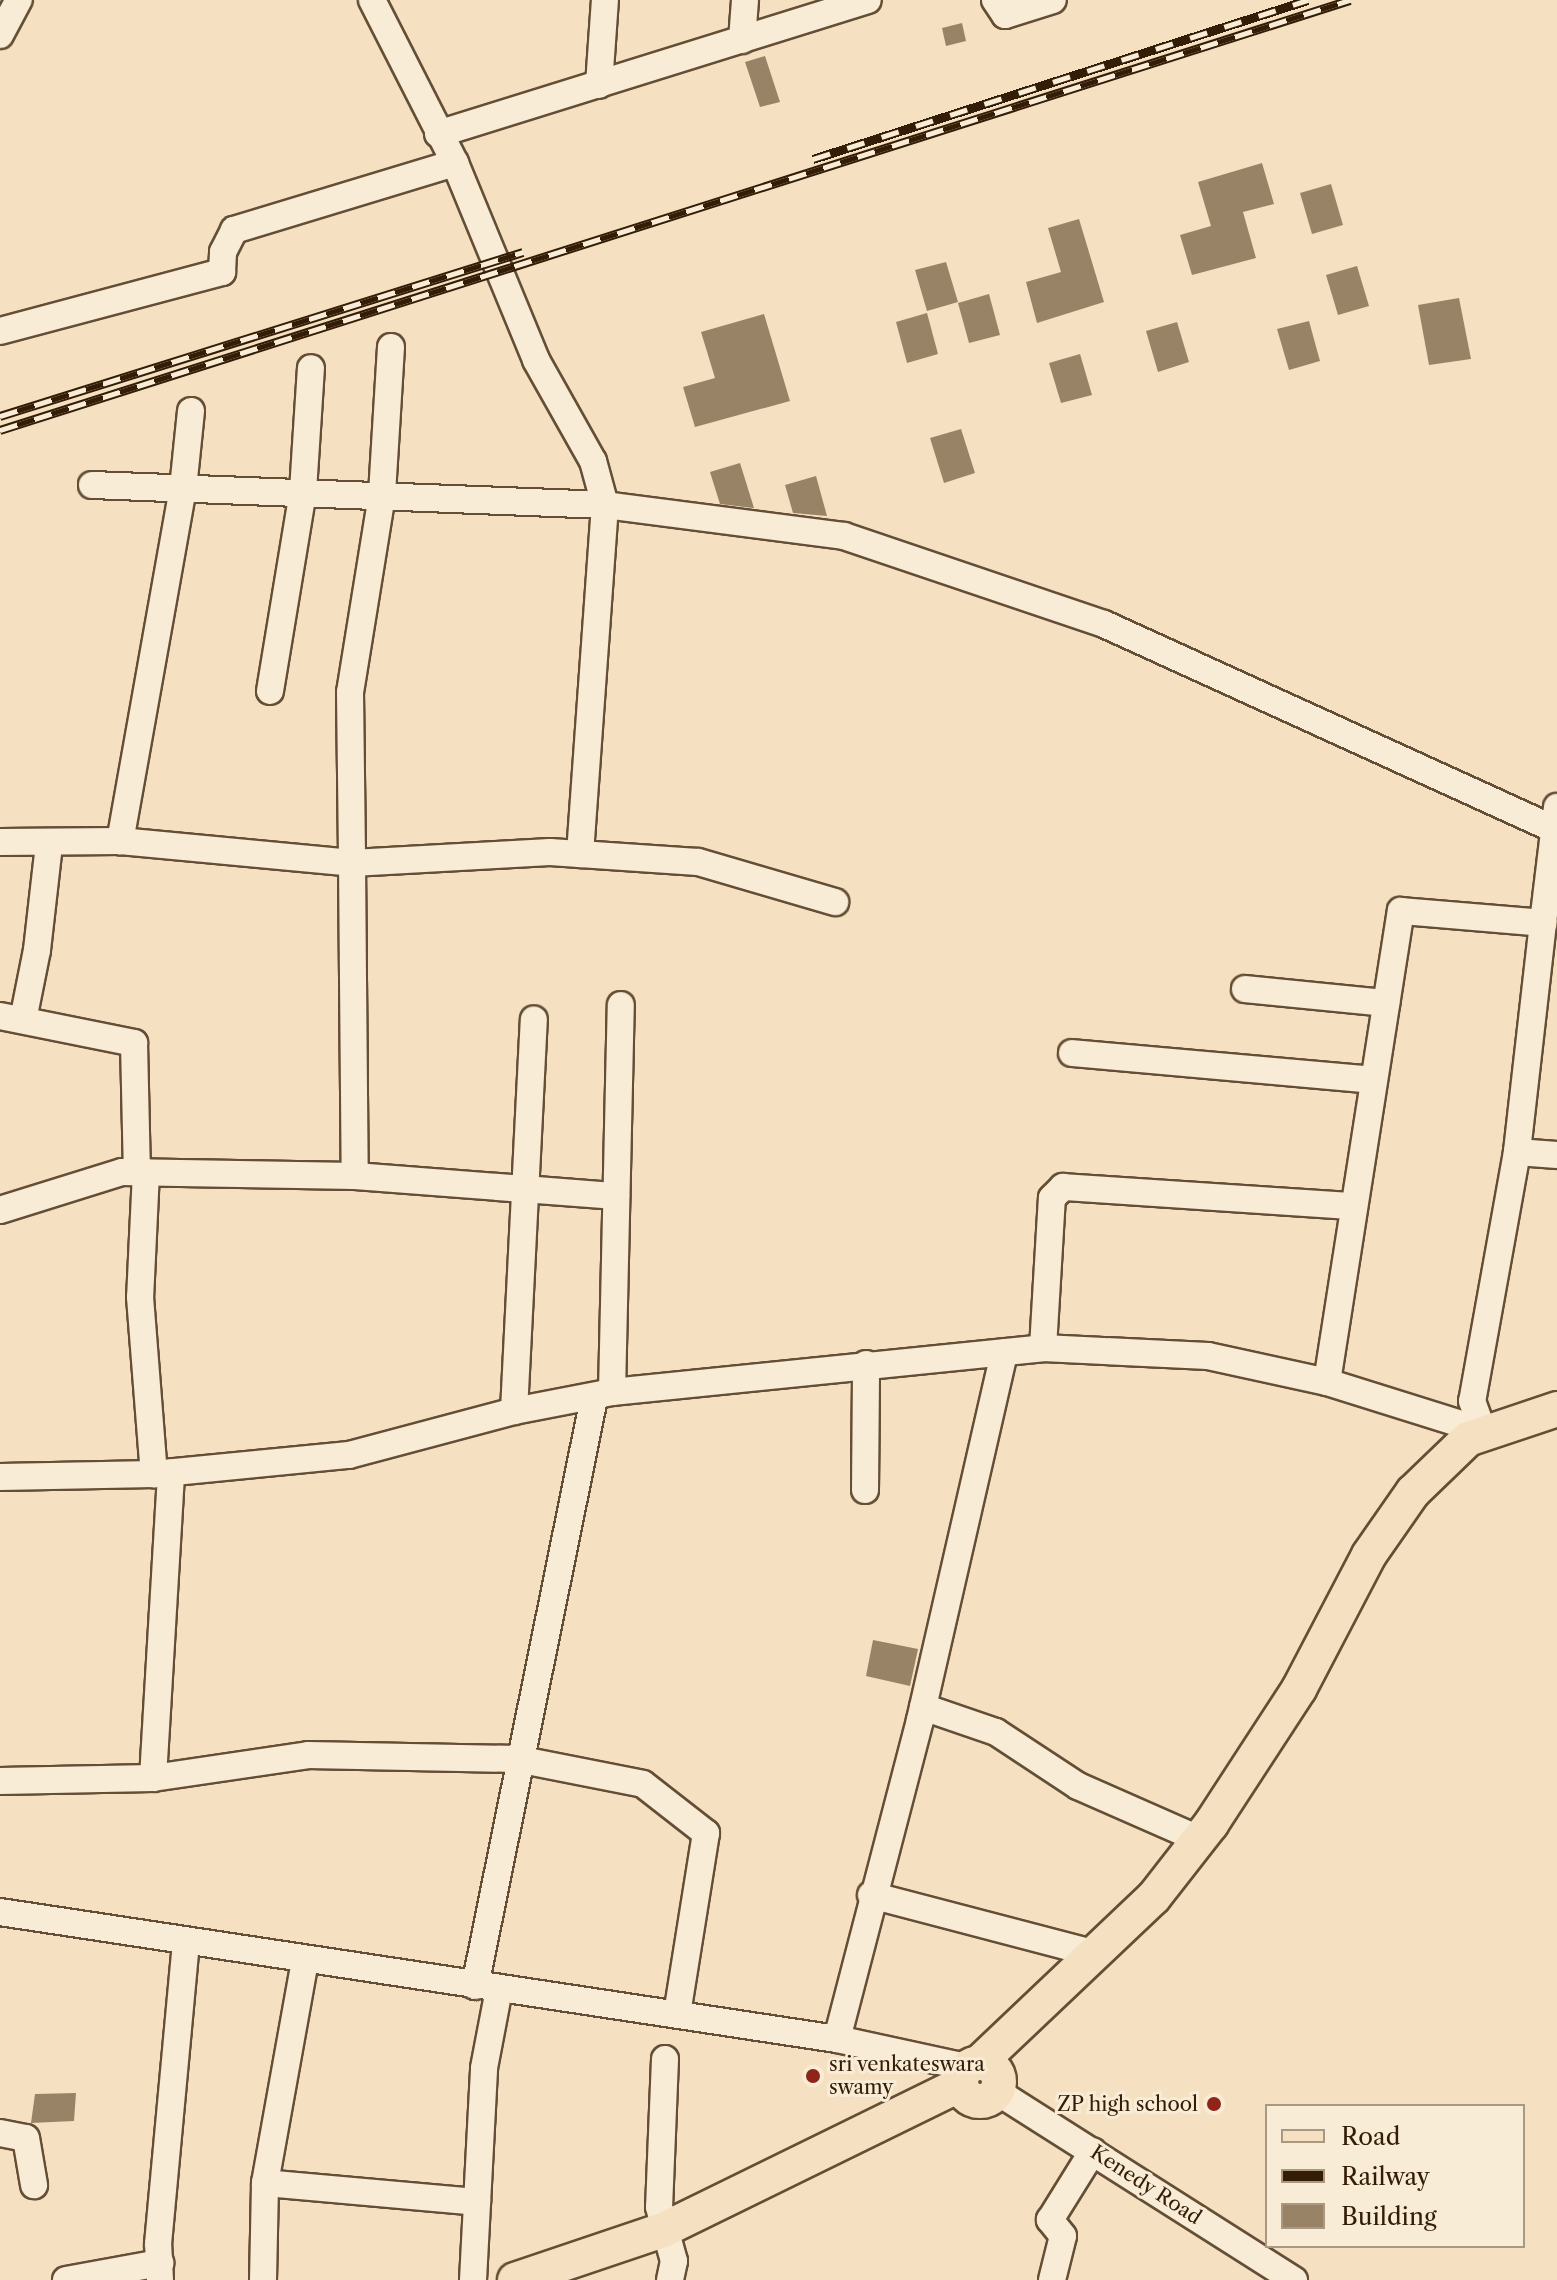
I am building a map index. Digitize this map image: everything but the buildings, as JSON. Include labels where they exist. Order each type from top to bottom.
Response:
[{"type":"main road","points":[[589,2280],[668,2253],[975,2081],[1154,1897],[1199,1839],[1299,1689],[1369,1555],[1404,1504],[1453,1451],[1483,1431],[1557,1409]]},
{"type":"main road","points":[[515,2280],[668,2253]]},
{"type":"street","points":[[0,35],[19,0]]},
{"type":"street","points":[[372,0],[455,163],[536,360],[593,461],[605,505],[580,854]]},
{"type":"street","points":[[599,85],[605,0]]},
{"type":"street","points":[[742,40],[745,0]]},
{"type":"street","points":[[438,134],[868,0]]},
{"type":"street","points":[[995,0],[1005,15],[1053,0]]},
{"type":"street","points":[[0,331],[222,272],[223,252],[234,230],[455,163]]},
{"type":"street","points":[[355,1176],[350,692],[382,495],[391,347]]},
{"type":"street","points":[[270,691],[303,491],[311,368]]},
{"type":"street","points":[[120,841],[183,488],[191,411]]},
{"type":"street","points":[[92,485],[605,505],[844,536],[1104,624],[1556,822],[1517,1152],[1472,1401],[1483,1431]]},
{"type":"street","points":[[0,842],[49,845],[120,841],[352,863],[580,854],[698,862],[835,902]]},
{"type":"street","points":[[49,845],[11,1018],[134,1043],[141,1172],[140,1297],[162,1473],[153,1778]]},
{"type":"street","points":[[1327,1382],[1352,1206],[1401,911],[1543,923]]},
{"type":"street","points":[[1245,989],[1386,1003]]},
{"type":"street","points":[[473,2280],[487,1987],[517,1759],[603,1395],[616,1196],[621,1005]]},
{"type":"street","points":[[514,1411],[534,1020]]},
{"type":"street","points":[[1072,1053],[1373,1080]]},
{"type":"street","points":[[1517,1152],[1557,1155]]},
{"type":"street","points":[[0,1210],[122,1172],[355,1176],[523,1192],[616,1196]]},
{"type":"street","points":[[1043,1348],[1052,1198],[1063,1187],[1352,1206]]},
{"type":"street","points":[[0,1477],[162,1473],[349,1455],[514,1411],[603,1395],[866,1364],[1043,1348],[1208,1356],[1327,1382],[1483,1431]]},
{"type":"street","points":[[837,2039],[871,1895],[923,1707],[1004,1352]]},
{"type":"street","points":[[865,1490],[866,1364]]},
{"type":"street","points":[[923,1707],[996,1732],[1101,1798],[1199,1839]]},
{"type":"street","points":[[0,1781],[153,1778],[308,1755],[517,1759],[643,1784],[706,1833],[677,2015]]},
{"type":"street","points":[[871,1895],[1096,1954]]},
{"type":"street","name":"Kenedy Road","points":[[0,1912],[305,1961],[837,2039],[975,2081],[1093,2151],[1294,2280]]},
{"type":"street","points":[[66,2280],[160,2272],[186,1942]]},
{"type":"street","points":[[263,2280],[265,2183],[305,1961]]},
{"type":"street","points":[[665,2059],[668,2253]]},
{"type":"street","points":[[0,2133],[26,2138],[34,2185]]},
{"type":"street","points":[[1052,2280],[1063,2236],[1050,2220],[1093,2151]]},
{"type":"street","points":[[265,2183],[477,2202]]},
{"type":"railway","points":[[813,159],[1308,0]]},
{"type":"railway","points":[[0,430],[1350,0]]},
{"type":"railway","points":[[0,416],[523,252]]},
{"type":"place","name":"sri venkateswara swamy","points":[[813,2076]]},
{"type":"place","name":"ZP high school","points":[[1214,2104]]}]
